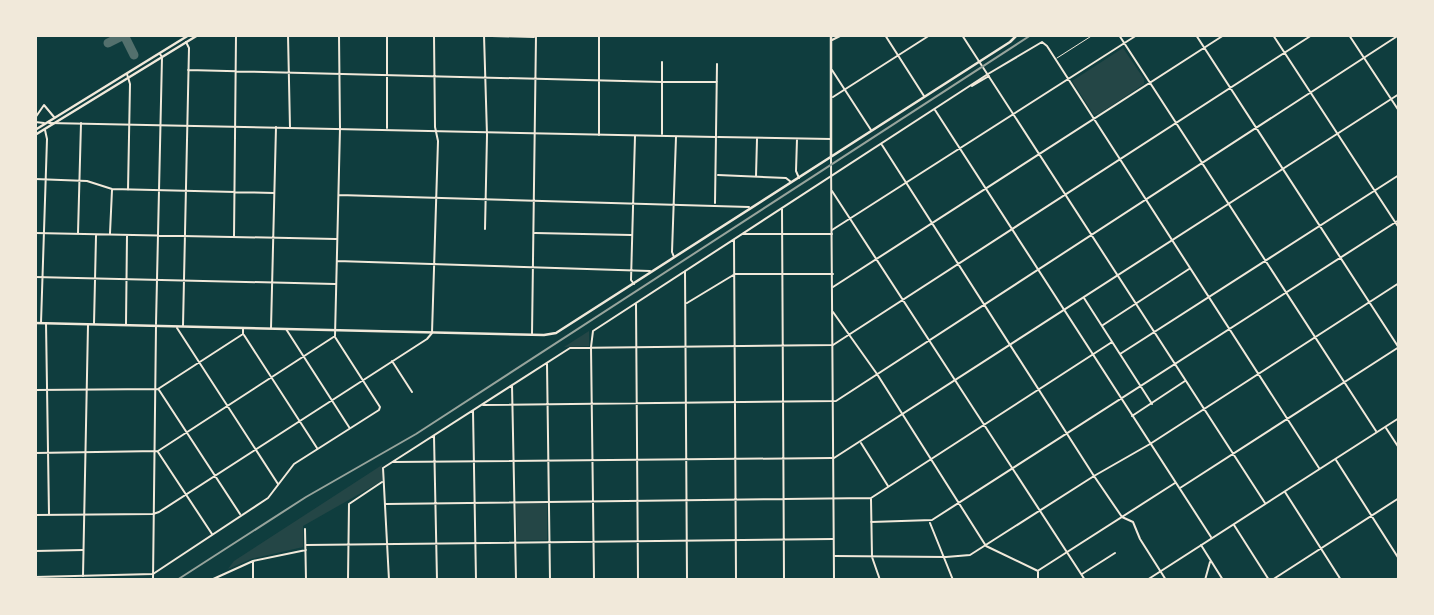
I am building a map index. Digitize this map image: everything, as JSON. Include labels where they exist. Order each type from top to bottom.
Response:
[{"type":"main road","points":[[185,40],[189,35]]},
{"type":"main road","points":[[35,133],[160,55],[198,35]]},
{"type":"main road","points":[[831,35],[831,157]]},
{"type":"main road","points":[[35,323],[532,335],[556,333],[925,97],[1017,35]]},
{"type":"main road","points":[[35,133],[47,123],[55,121]]},
{"type":"street","points":[[234,237],[236,35]]},
{"type":"street","points":[[288,35],[290,128]]},
{"type":"street","points":[[35,577],[83,578],[153,574],[268,498],[293,464],[380,408],[335,336],[340,128],[339,35]]},
{"type":"street","points":[[387,35],[387,130]]},
{"type":"street","points":[[35,515],[153,514],[256,450],[432,333],[437,197],[435,35]]},
{"type":"street","points":[[455,35],[536,36],[537,133],[532,335]]},
{"type":"street","points":[[484,35],[485,229]]},
{"type":"street","points":[[599,35],[599,135]]},
{"type":"street","points":[[831,40],[842,35]]},
{"type":"street","points":[[885,35],[925,97]]},
{"type":"street","points":[[831,97],[930,35]]},
{"type":"street","points":[[962,35],[1266,503]]},
{"type":"street","points":[[1055,59],[1093,35]]},
{"type":"street","points":[[1119,35],[1376,432]]},
{"type":"street","points":[[742,233],[832,232],[1136,35]]},
{"type":"street","points":[[1179,488],[1399,347],[1196,35]]},
{"type":"street","points":[[833,287],[1224,35]]},
{"type":"street","points":[[1273,35],[1399,228]]},
{"type":"street","points":[[388,580],[383,468],[570,348],[833,345],[1312,35]]},
{"type":"street","points":[[1349,35],[1399,111]]},
{"type":"street","points":[[482,404],[834,402],[1399,35]]},
{"type":"street","points":[[183,327],[189,48],[185,40]]},
{"type":"street","points":[[594,580],[593,331],[1040,42],[1044,43],[1055,59],[1320,469]]},
{"type":"street","points":[[153,580],[160,55]]},
{"type":"street","points":[[662,136],[663,62]]},
{"type":"street","points":[[715,204],[717,64]]},
{"type":"street","points":[[831,69],[872,131]]},
{"type":"street","points":[[188,70],[717,82]]},
{"type":"street","points":[[128,75],[128,190]]},
{"type":"street","points":[[392,462],[834,458],[1399,94]]},
{"type":"street","points":[[35,118],[44,106],[55,121],[436,132],[831,139]]},
{"type":"street","points":[[935,110],[1211,538]]},
{"type":"street","points":[[35,122],[47,123]]},
{"type":"street","points":[[78,234],[81,122]]},
{"type":"street","points":[[271,329],[276,127]]},
{"type":"street","points":[[44,129],[47,137],[43,323],[49,515]]},
{"type":"street","points":[[634,284],[631,269],[635,135]]},
{"type":"street","points":[[674,258],[676,136]]},
{"type":"street","points":[[755,177],[757,137]]},
{"type":"street","points":[[797,138],[796,171],[799,178]]},
{"type":"street","points":[[881,144],[1094,476],[1122,517],[1133,522],[1140,539],[1166,580]]},
{"type":"street","points":[[831,157],[834,580]]},
{"type":"street","points":[[716,175],[786,178],[791,183]]},
{"type":"street","points":[[1120,354],[1399,175]]},
{"type":"street","points":[[35,179],[93,181],[112,189],[128,190],[274,193]]},
{"type":"street","points":[[110,234],[112,189]]},
{"type":"street","points":[[832,191],[1085,580]]},
{"type":"street","points":[[338,195],[715,204],[752,208]]},
{"type":"street","points":[[782,208],[784,580]]},
{"type":"street","points":[[872,522],[929,521],[1399,220]]},
{"type":"street","points":[[35,233],[337,239]]},
{"type":"street","points":[[535,233],[632,235]]},
{"type":"street","points":[[94,324],[96,234]]},
{"type":"street","points":[[125,325],[127,235]]},
{"type":"street","points":[[734,239],[736,580]]},
{"type":"street","points":[[336,261],[654,271]]},
{"type":"street","points":[[1102,326],[1190,268]]},
{"type":"street","points":[[685,271],[687,580]]},
{"type":"street","points":[[686,304],[735,274],[833,274]]},
{"type":"street","points":[[35,277],[336,284]]},
{"type":"street","points":[[834,556],[967,556],[1150,444],[1399,283]]},
{"type":"street","points":[[1083,297],[1152,404]]},
{"type":"street","points":[[636,303],[638,580]]},
{"type":"street","points":[[833,312],[877,374],[986,546],[1038,571]]},
{"type":"street","points":[[83,578],[88,324]]},
{"type":"street","points":[[176,327],[278,484]]},
{"type":"street","points":[[243,328],[243,334],[318,449]]},
{"type":"street","points":[[286,329],[350,428]]},
{"type":"street","points":[[35,390],[157,388],[243,334]]},
{"type":"street","points":[[35,453],[156,451],[335,336]]},
{"type":"street","points":[[385,504],[871,498],[1112,342]]},
{"type":"street","points":[[392,360],[412,392]]},
{"type":"street","points":[[547,362],[550,580]]},
{"type":"street","points":[[1132,416],[1186,381]]},
{"type":"street","points":[[512,385],[516,580]]},
{"type":"street","points":[[157,388],[241,515]]},
{"type":"street","points":[[473,410],[476,580]]},
{"type":"street","points":[[1147,580],[1399,418]]},
{"type":"street","points":[[1385,427],[1399,448]]},
{"type":"street","points":[[434,435],[437,580]]},
{"type":"street","points":[[860,442],[888,486]]},
{"type":"street","points":[[156,451],[212,534]]},
{"type":"street","points":[[1335,459],[1399,559]]},
{"type":"street","points":[[348,580],[349,504],[383,482]]},
{"type":"street","points":[[1038,571],[1175,482]]},
{"type":"street","points":[[1284,491],[1341,580]]},
{"type":"street","points":[[871,498],[872,557],[880,580]]},
{"type":"street","points":[[1233,524],[1270,580],[1399,498]]},
{"type":"street","points":[[929,521],[946,557],[953,580]]},
{"type":"street","points":[[305,529],[306,580]]},
{"type":"street","points":[[306,545],[834,539]]},
{"type":"street","points":[[1201,545],[1223,580]]},
{"type":"street","points":[[35,551],[84,550]]},
{"type":"street","points":[[211,580],[253,561],[306,550]]},
{"type":"street","points":[[1081,574],[1115,553]]},
{"type":"street","points":[[253,561],[253,580]]},
{"type":"street","points":[[1205,580],[1210,561]]},
{"type":"street","points":[[1038,571],[1038,580]]},
{"type":"shaded area","points":[[1123,48],[1144,79],[1144,84],[1094,115],[1072,81]]},
{"type":"shaded area","points":[[589,331],[589,346],[564,347]]},
{"type":"shaded area","points":[[382,465],[382,481],[303,526],[303,547],[251,559],[228,569],[234,561]]},
{"type":"shaded area","points":[[547,502],[547,540],[517,540],[516,503]]},
{"type":"taxiway","points":[[108,43],[124,35],[134,55]]},
{"type":"railway","points":[[177,580],[306,497],[416,434],[1031,35]]}]
